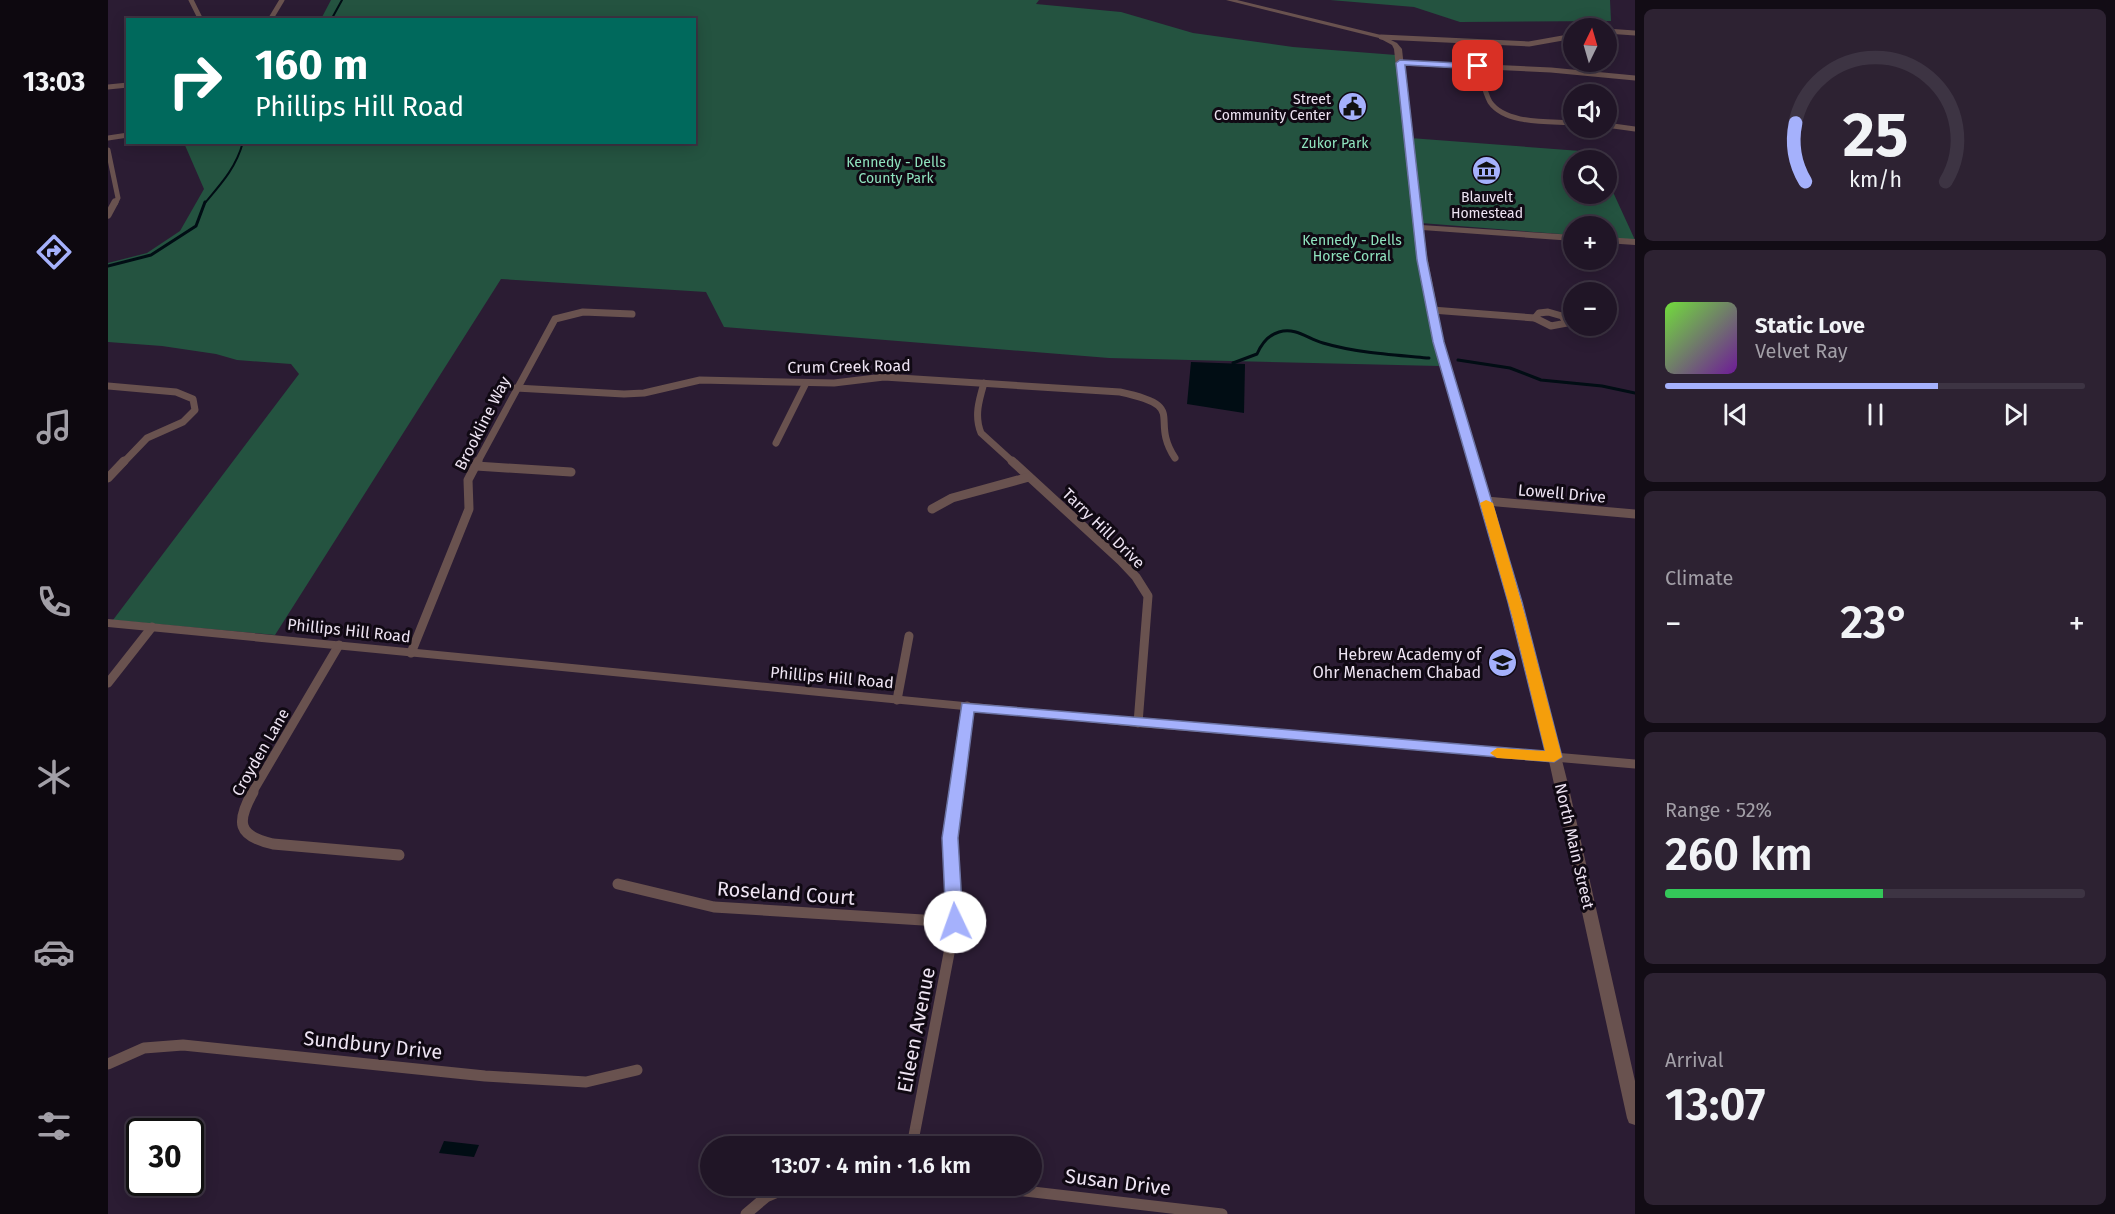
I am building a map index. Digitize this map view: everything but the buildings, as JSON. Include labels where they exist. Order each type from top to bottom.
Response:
[{"type":"street","points":[[191,0],[200,18]]},
{"type":"street","points":[[271,18],[282,0]]},
{"type":"street","points":[[1229,0],[1381,37],[1529,44],[1563,38]]},
{"type":"street","points":[[1617,32],[1635,33]]},
{"type":"street","points":[[1381,37],[1395,44],[1400,63],[1606,74],[1635,78]]},
{"type":"street","name":"North Main Street","points":[[1400,63],[1419,244],[1439,342],[1517,611],[1554,757],[1635,1118]]},
{"type":"street","points":[[1478,66],[1491,102],[1505,114],[1563,122]]},
{"type":"street","points":[[108,87],[126,85]]},
{"type":"street","points":[[1617,127],[1635,129]]},
{"type":"street","points":[[108,138],[126,135]]},
{"type":"street","points":[[108,150],[118,198],[108,215]]},
{"type":"street","points":[[1418,227],[1563,237]]},
{"type":"street","points":[[1419,244],[1424,236],[1432,232],[1461,230]]},
{"type":"street","points":[[1617,241],[1635,242]]},
{"type":"street","points":[[1432,310],[1535,318]]},
{"type":"street","name":"Brookline Way","points":[[411,653],[469,509],[468,480],[555,319],[566,313],[584,311],[632,314]]},
{"type":"street","name":"Crum Creek Road","points":[[516,388],[624,394],[644,393],[700,380],[834,383],[884,376],[1120,392],[1151,399],[1166,413],[1166,443],[1168,451],[1175,458]]},
{"type":"street","points":[[776,443],[806,383]]},
{"type":"street","name":"Tarry Hill Drive","points":[[984,383],[976,413],[981,433],[1121,561],[1136,577],[1148,596],[1138,723]]},
{"type":"street","points":[[108,386],[176,392],[193,399],[195,410],[183,422],[147,438],[108,478]]},
{"type":"street","points":[[476,466],[570,472]]},
{"type":"street","points":[[932,509],[952,498],[1029,477]]},
{"type":"street","name":"Lowell Drive","points":[[1486,501],[1635,514]]},
{"type":"street","name":"Phillips Hill Road","points":[[108,623],[1138,723],[1554,757]]},
{"type":"street","points":[[108,683],[152,627]]},
{"type":"street","points":[[897,700],[909,636]]},
{"type":"street","name":"Croyden Lane","points":[[339,645],[245,806],[241,817],[242,829],[252,840],[399,855]]},
{"type":"street","name":"Eileen Avenue","points":[[914,1136],[955,922],[950,838],[968,706]]},
{"type":"street","points":[[1554,757],[1635,765]]},
{"type":"street","name":"Roseland Court","points":[[618,884],[714,907],[955,922]]},
{"type":"street","name":"Sundbury Drive","points":[[108,1065],[144,1048],[183,1045],[485,1076],[586,1082],[637,1070]]},
{"type":"street","name":"Susan Drive","points":[[1042,1193],[1222,1214]]},
{"type":"street","points":[[746,1214],[768,1196]]},
{"type":"green space","name":"Kennedy - Dells County Park","points":[[331,0],[1039,0],[1036,4],[1121,12],[1193,33],[1293,47],[1396,55],[1415,219],[1439,366],[1109,358],[724,327],[706,292],[501,279],[275,635],[113,620],[299,374],[291,364],[237,360],[216,354],[162,346],[108,342],[108,263],[147,253],[180,231],[204,189],[184,144],[696,144],[696,18],[322,18]]},
{"type":"green space","points":[[1330,0],[1610,0],[1611,18],[1563,18],[1563,21],[1460,22],[1414,7]]},
{"type":"green space","points":[[1410,138],[1568,150],[1563,150],[1563,204],[1617,204],[1617,201],[1635,240],[1617,239],[1617,216],[1563,216],[1563,234],[1421,223]]},
{"type":"shaded area","points":[[1191,362],[1245,364],[1244,413],[1187,404]]},
{"type":"shaded area","points":[[444,1141],[479,1145],[474,1157],[439,1153]]},
{"type":"waterway","points":[[332,18],[342,0]]},
{"type":"waterway","points":[[204,203],[232,168],[242,144]]},
{"type":"waterway","points":[[108,266],[151,255],[196,226],[204,203]]},
{"type":"waterway","points":[[1233,363],[1257,354],[1268,338],[1275,333],[1285,331],[1296,332],[1323,343],[1349,349],[1429,358]]},
{"type":"waterway","points":[[1458,360],[1510,368],[1541,380],[1602,386],[1635,393]]},
{"type":"slow traffic","points":[[1486,503],[1520,619],[1554,757],[1497,753]]},
{"type":"place","name":"Street Community Center","points":[[1352,107]]},
{"type":"place","name":"Blauvelt Homestead","points":[[1487,170]]},
{"type":"place","name":"Hebrew Academy of Ohr Menachem Chabad","points":[[1502,663]]},
{"type":"route","points":[[955,922],[950,838],[968,706],[1138,723],[1554,757],[1515,602],[1439,342],[1422,260],[1400,63],[1478,66]]},
{"type":"park label","name":"Zukor Park","points":[[1335,143]]},
{"type":"park label","name":"Kennedy - Dells Horse Corral","points":[[1352,248]]}]
